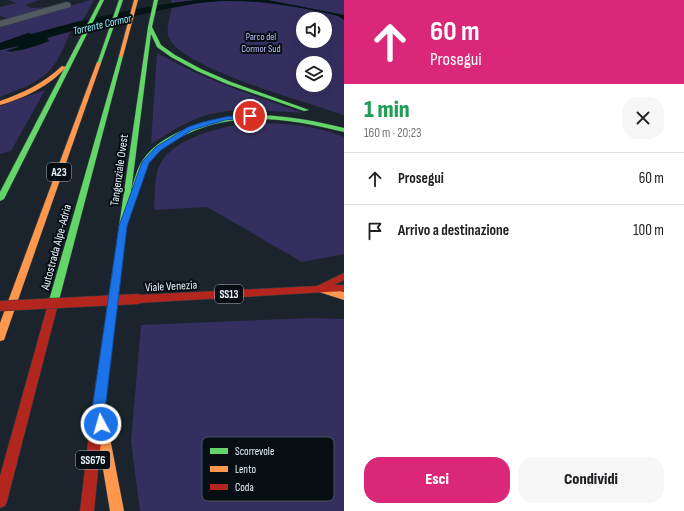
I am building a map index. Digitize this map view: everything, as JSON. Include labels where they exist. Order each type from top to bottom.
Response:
[{"type":"main road","name":"Autostrada Alpe-Adria","points":[[0,337],[121,0]]},
{"type":"main road","name":"Autostrada Alpe-Adria","points":[[0,501],[136,0]]},
{"type":"main road","name":"Tangenziale Ovest","points":[[88,511],[98,410],[150,27],[156,0]]},
{"type":"main road","points":[[1,191],[82,41],[101,2]]},
{"type":"main road","points":[[150,27],[159,46],[173,56],[199,70],[228,83],[344,122]]},
{"type":"main road","points":[[0,103],[17,97],[53,79],[75,54]]},
{"type":"main road","points":[[123,226],[146,162],[159,148],[190,129],[205,123],[225,118],[261,115],[298,118],[344,130]]},
{"type":"main road","points":[[319,290],[344,276]]},
{"type":"main road","name":"Viale Venezia","points":[[0,306],[138,300],[344,288]]},
{"type":"main road","name":"SS13","points":[[319,290],[344,296]]},
{"type":"main road","points":[[98,410],[117,511]]},
{"type":"street","points":[[3,22],[67,5]]},
{"type":"green space","points":[[8,0],[40,0],[25,5],[32,8],[48,7],[47,9],[10,19],[0,16],[0,7],[17,3]]},
{"type":"green space","points":[[94,0],[83,20],[32,34],[28,33],[0,43],[0,26]]},
{"type":"green space","name":"Parco del Cormor Sud","points":[[171,0],[344,0],[344,115],[249,84],[197,61],[179,50],[169,38],[168,33]]},
{"type":"green space","points":[[71,31],[58,58],[45,75],[23,88],[0,97],[0,50],[19,47],[7,51],[11,52],[49,41],[47,38]]},
{"type":"green space","points":[[157,53],[175,63],[211,79],[303,113],[262,110],[220,112],[206,115],[188,122],[151,144]]},
{"type":"green space","points":[[45,90],[11,151],[0,154],[0,106]]},
{"type":"green space","points":[[246,123],[296,125],[320,129],[344,137],[344,254],[302,262],[207,207],[154,210],[157,173],[162,161],[170,152],[194,137],[221,128]]},
{"type":"green space","points":[[312,318],[344,319],[344,511],[140,511],[131,441],[141,325]]},
{"type":"shaded area","points":[[196,0],[268,0],[329,12],[319,12],[281,5],[238,1],[191,4],[116,20],[47,38],[49,41],[23,50],[6,51],[18,46],[0,50],[0,43],[28,33],[32,34],[134,9]]},
{"type":"shaded area","points":[[332,13],[344,15],[344,20],[338,16],[332,15]]},
{"type":"traffic: fast","points":[[0,199],[102,0]]},
{"type":"traffic: fast","points":[[99,63],[121,0]]},
{"type":"traffic: fast","points":[[121,240],[150,27],[156,0]]},
{"type":"traffic: fast","points":[[150,27],[159,46],[173,56],[199,70],[229,83],[306,110]]},
{"type":"traffic: fast","points":[[53,304],[121,56]]},
{"type":"traffic: fast","points":[[136,187],[144,164],[149,157],[164,144],[197,127],[218,121],[238,117],[259,116],[302,121],[344,130]]},
{"type":"traffic: slow","points":[[121,56],[136,0]]},
{"type":"traffic: slow","points":[[0,337],[99,63]]},
{"type":"traffic: slow","points":[[0,103],[18,97],[42,85],[64,67]]},
{"type":"traffic: slow","points":[[319,289],[344,296]]},
{"type":"traffic: slow","points":[[103,433],[117,511]]},
{"type":"traffic: jam","points":[[87,511],[98,410],[121,240]]},
{"type":"traffic: jam","points":[[319,289],[344,276]]},
{"type":"traffic: jam","points":[[138,299],[344,288]]},
{"type":"traffic: jam","points":[[0,306],[138,299]]},
{"type":"traffic: jam","points":[[0,501],[53,304]]},
{"type":"route","points":[[101,424],[98,410],[123,226],[136,186],[146,162],[159,148],[190,129],[205,123],[225,118],[250,116]]},
{"type":"water label","name":"Torrente Cormor","points":[[102,24]]}]
